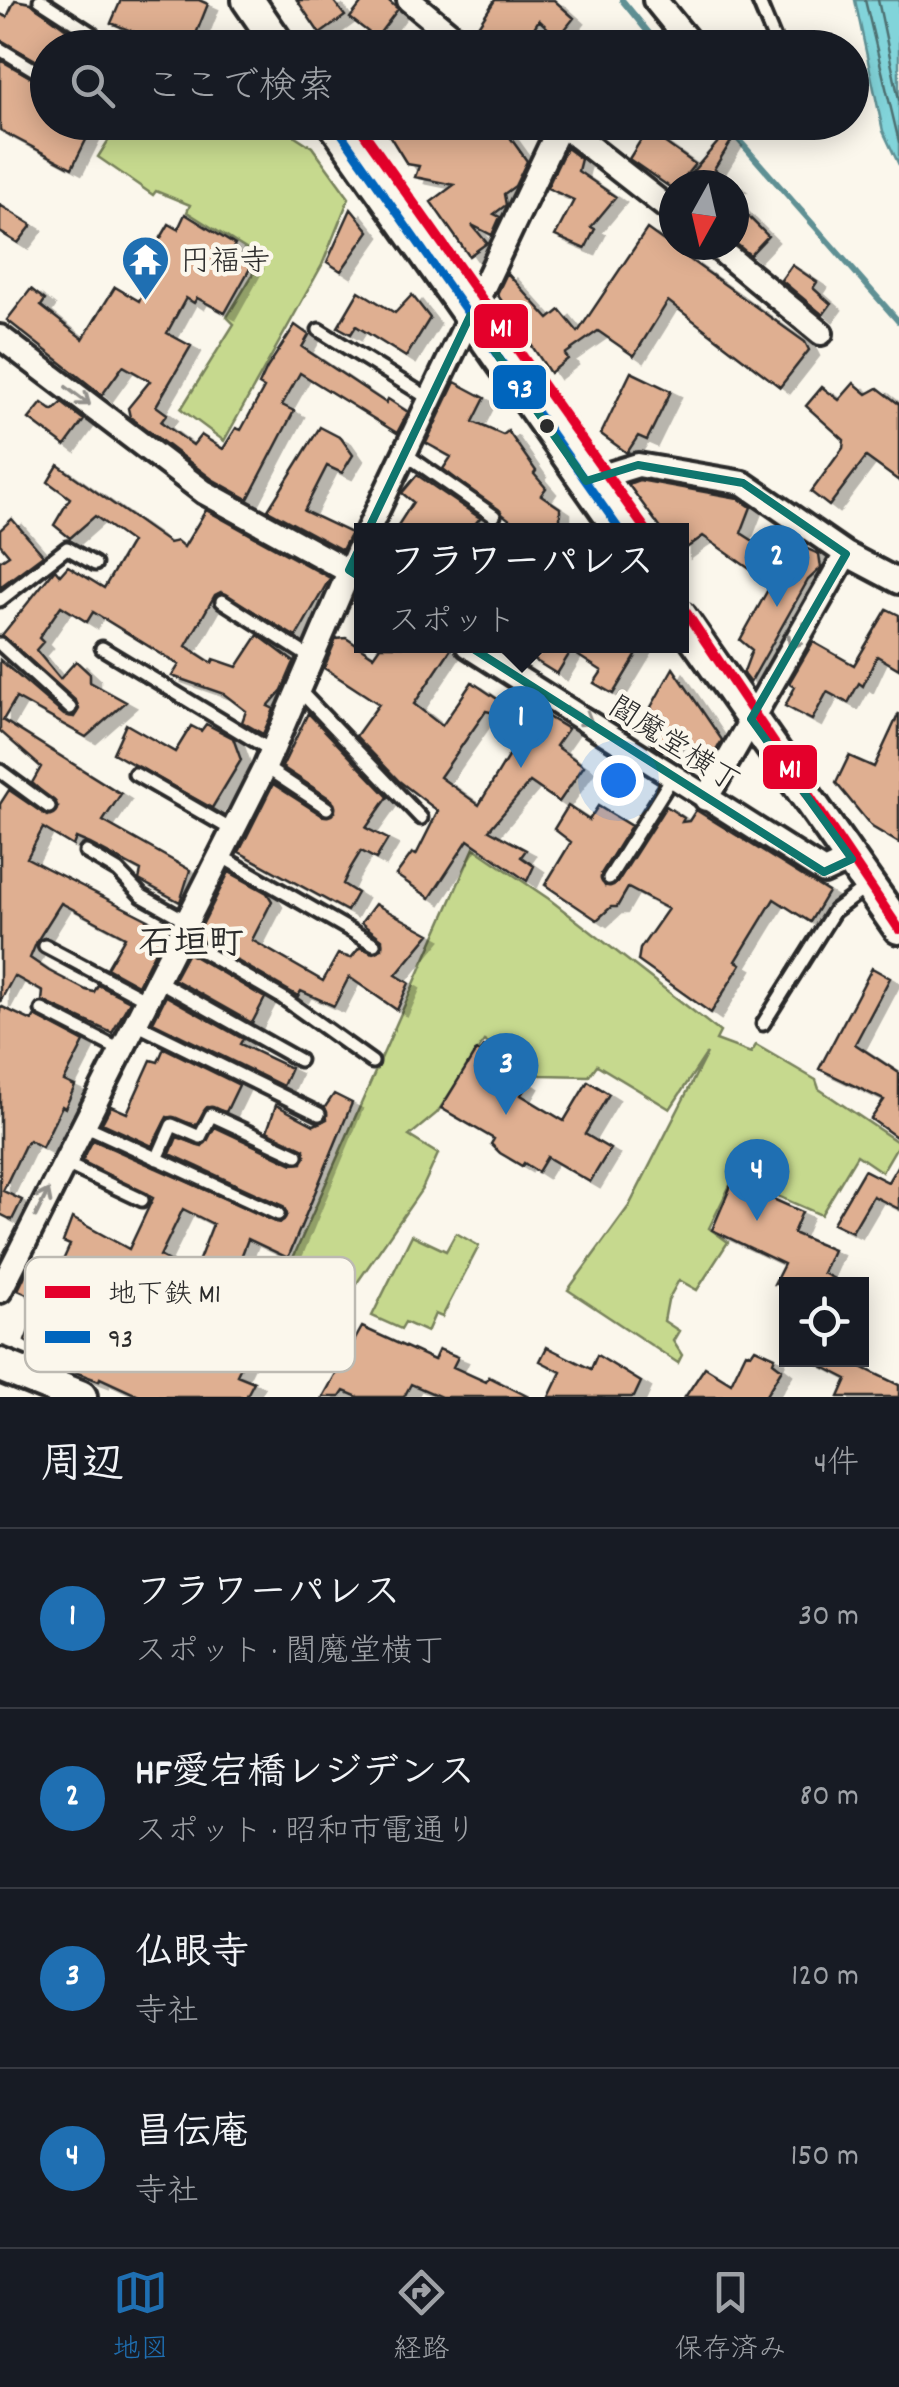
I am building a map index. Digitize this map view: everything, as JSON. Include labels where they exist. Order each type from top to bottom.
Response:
[{"type":"main road","points":[[1,1368],[80,1397]]},
{"type":"street","points":[[248,0],[269,30]]},
{"type":"street","points":[[409,0],[445,30]]},
{"type":"street","points":[[655,0],[679,30]]},
{"type":"street","points":[[347,140],[615,523]]},
{"type":"street","points":[[371,523],[552,140]]},
{"type":"street","points":[[582,140],[659,201]]},
{"type":"street","points":[[732,260],[821,333]]},
{"type":"street","points":[[0,336],[204,492],[354,573]]},
{"type":"street","points":[[586,481],[638,465],[743,482],[846,554],[899,582]]},
{"type":"street","points":[[706,799],[846,554]]},
{"type":"street","points":[[0,1291],[269,759],[311,658],[354,576]]},
{"type":"street","points":[[689,630],[898,925]]},
{"type":"street","name":"閻魔堂横丁","points":[[479,653],[824,872],[852,859]]},
{"type":"lane","points":[[40,0],[87,30]]},
{"type":"lane","points":[[758,0],[770,30]]},
{"type":"lane","points":[[0,48],[30,67]]},
{"type":"lane","points":[[319,330],[430,399]]},
{"type":"lane","points":[[404,453],[494,516]]},
{"type":"lane","points":[[0,600],[68,548],[95,564]]},
{"type":"lane","points":[[222,601],[311,658]]},
{"type":"lane","points":[[0,644],[70,708]]},
{"type":"lane","points":[[102,648],[269,759],[327,808]]},
{"type":"lane","points":[[298,689],[421,818]]},
{"type":"lane","points":[[0,771],[49,806]]},
{"type":"lane","points":[[135,774],[232,830]]},
{"type":"lane","points":[[610,878],[673,776]]},
{"type":"lane","points":[[86,852],[118,871],[181,928],[372,1062]]},
{"type":"lane","points":[[220,855],[374,944]]},
{"type":"lane","points":[[763,1024],[834,910],[869,885]]},
{"type":"lane","points":[[45,946],[150,989],[300,1060]]},
{"type":"lane","points":[[42,1010],[120,1050]]},
{"type":"lane","points":[[134,1023],[318,1114]]},
{"type":"lane","points":[[157,1159],[172,1125],[200,1137],[210,1114],[297,1155]]},
{"type":"lane","points":[[82,1124],[278,1214]]},
{"type":"lane","points":[[62,1162],[142,1200]]},
{"type":"highlighted area","points":[[470,316],[586,481],[638,465],[743,483],[846,554],[751,719],[852,859],[824,872],[349,570]]},
{"type":"green space","points":[[109,140],[301,140],[312,147],[349,198],[322,265],[224,441],[181,409],[234,324],[227,317],[252,276],[257,256],[187,212],[190,205],[156,191],[153,195],[98,157]]},
{"type":"green space","points":[[474,848],[549,899],[720,1032],[716,1040],[751,1053],[756,1045],[816,1080],[819,1089],[899,1143],[882,1172],[857,1155],[821,1215],[734,1177],[709,1228],[728,1242],[697,1290],[679,1280],[668,1300],[664,1321],[679,1331],[673,1341],[682,1355],[678,1363],[568,1290],[629,1206],[707,1053],[670,1109],[597,1065],[589,1076],[541,1075],[484,1041],[437,1113],[409,1136],[438,1154],[422,1189],[355,1286],[355,1257],[293,1257]]},
{"type":"green space","points":[[456,1233],[479,1246],[442,1317],[435,1314],[427,1332],[405,1322],[401,1329],[372,1316],[412,1235],[446,1251]]},
{"type":"water","points":[[855,0],[899,0],[899,165],[883,131],[869,66],[869,30],[861,30]]},
{"type":"building","points":[[15,0],[31,3],[68,30],[30,30],[30,57],[0,40],[0,14],[7,17]]},
{"type":"building","points":[[121,0],[199,0],[208,4],[198,30],[129,30],[111,23]]},
{"type":"building","points":[[297,0],[333,0],[345,16],[326,30],[317,30]]},
{"type":"building","points":[[364,0],[388,0],[398,9],[382,30],[366,30],[350,18]]},
{"type":"building","points":[[495,0],[554,0],[574,18],[564,30],[550,30],[539,20],[533,30],[475,30]]},
{"type":"building","points":[[0,60],[30,77],[30,140],[86,140],[72,168],[0,130]]},
{"type":"building","points":[[392,140],[512,140],[527,161],[515,186],[504,194],[506,205],[494,214],[500,217],[492,235],[472,225],[487,243],[469,256],[431,202],[454,185],[415,177],[419,166],[407,164]]},
{"type":"building","points":[[641,140],[661,140],[695,164],[690,170],[659,170],[659,180],[629,159]]},
{"type":"building","points":[[720,140],[732,140],[714,169],[694,170]]},
{"type":"building","points":[[566,148],[581,159],[578,171],[616,197],[591,227],[595,229],[585,249],[555,236],[574,200],[547,188]]},
{"type":"building","points":[[0,205],[32,225],[18,243],[0,232]]},
{"type":"building","points":[[351,209],[369,231],[341,271],[327,262]]},
{"type":"building","points":[[185,214],[235,245],[232,250],[253,263],[225,313],[197,298],[194,303],[186,298],[167,333],[191,346],[156,406],[167,414],[161,422],[193,445],[201,435],[223,449],[236,428],[241,430],[264,388],[259,385],[267,368],[295,325],[309,335],[302,347],[386,403],[388,399],[408,412],[397,433],[300,373],[282,405],[294,411],[248,499],[212,479],[130,417],[128,408],[150,381],[123,366],[102,395],[7,320],[31,289],[45,300],[41,306],[83,339],[115,287],[139,301],[163,251],[156,246],[169,224],[178,229]]},
{"type":"building","points":[[749,217],[768,236],[749,254]]},
{"type":"building","points":[[647,229],[659,238],[659,260],[690,260],[805,342],[809,350],[780,387],[668,301],[634,356],[598,331],[565,354],[568,359],[550,373],[497,294],[507,273],[549,319],[560,310],[578,332]]},
{"type":"building","points":[[792,265],[817,282],[813,288],[831,304],[823,315],[781,280]]},
{"type":"building","points":[[359,291],[395,313],[412,295],[430,318],[406,357],[356,326],[351,334],[338,327]]},
{"type":"building","points":[[631,372],[671,391],[647,440],[638,436],[627,453],[601,434]]},
{"type":"building","points":[[455,382],[485,398],[473,422],[503,435],[508,431],[546,488],[541,495],[560,508],[560,523],[514,523],[443,469],[451,457],[426,443]]},
{"type":"building","points":[[854,383],[867,394],[878,388],[899,404],[899,481],[866,457],[829,506],[811,492],[843,448],[844,440],[806,406],[822,387],[839,400]]},
{"type":"building","points":[[42,403],[53,411],[62,403],[84,420],[65,446],[29,419]]},
{"type":"building","points":[[320,427],[341,438],[353,455],[342,473],[327,466],[304,511],[351,533],[342,550],[268,510]]},
{"type":"building","points":[[58,465],[169,543],[177,541],[184,547],[206,510],[330,578],[296,637],[221,592],[215,595],[186,646],[212,663],[214,659],[237,667],[258,635],[294,662],[282,690],[268,706],[274,709],[263,734],[242,722],[246,711],[224,694],[172,676],[179,665],[93,612],[87,622],[61,606],[39,638],[43,642],[36,650],[60,679],[76,661],[90,674],[90,682],[126,702],[86,737],[16,698],[3,720],[121,794],[103,821],[190,870],[180,902],[139,880],[141,871],[76,838],[73,846],[43,828],[27,858],[166,929],[138,985],[107,968],[125,937],[61,903],[37,941],[30,958],[49,971],[86,990],[94,992],[98,985],[130,1001],[112,1033],[42,1001],[43,992],[14,976],[0,1002],[0,804],[9,790],[47,816],[58,807],[32,783],[41,767],[0,731],[0,660],[64,715],[74,717],[79,709],[76,701],[2,635],[55,569],[60,575],[68,566],[104,588],[131,542],[95,516],[70,538],[54,525],[70,498],[48,482]]},
{"type":"building","points":[[417,475],[480,518],[476,523],[400,523],[413,502],[402,493]]},
{"type":"building","points":[[639,480],[738,498],[751,507],[741,533],[783,560],[794,543],[819,554],[821,568],[808,580],[750,683],[743,674],[752,650],[740,640],[771,584],[703,536],[689,546],[689,523],[657,523],[628,484]]},
{"type":"building","points":[[12,519],[43,555],[0,587],[0,561],[9,555],[0,544],[0,530]]},
{"type":"building","points":[[887,609],[899,615],[899,669],[877,656],[863,686],[859,683],[848,703],[827,692],[812,720],[785,706],[795,687],[789,683],[813,642],[854,665]]},
{"type":"building","points":[[346,638],[354,643],[354,653],[373,656],[448,653],[414,704],[442,726],[472,682],[524,717],[531,707],[568,729],[556,746],[584,766],[559,802],[530,782],[489,830],[526,850],[521,857],[534,866],[527,881],[468,840],[430,898],[396,875],[412,853],[416,855],[438,811],[399,781],[356,736],[379,704],[324,668],[336,639]],"holes":[[[486,711],[522,720],[513,733],[517,734],[512,750],[479,805],[440,777]]]},
{"type":"building","points":[[523,653],[570,653],[557,674]]},
{"type":"building","points":[[574,653],[638,653],[613,694],[594,683],[602,671]]},
{"type":"building","points":[[673,668],[722,740],[708,765],[683,736],[662,751],[653,745],[642,724],[655,716],[651,707]]},
{"type":"building","points":[[308,713],[388,797],[366,828],[388,839],[376,859],[361,851],[350,869],[343,884],[357,893],[347,911],[239,852],[273,784],[323,816],[335,812],[332,800],[282,767]]},
{"type":"building","points":[[899,713],[899,843],[872,827],[836,783],[849,756],[874,767]]},
{"type":"building","points":[[126,724],[175,752],[191,726],[201,731],[206,724],[233,738],[241,760],[212,808],[113,753]]},
{"type":"building","points":[[568,806],[589,820],[598,806],[631,826],[601,874],[605,886],[617,883],[666,806],[684,818],[682,822],[689,821],[696,810],[828,892],[810,922],[774,899],[736,961],[741,964],[711,1013],[638,961],[640,949],[668,909],[628,888],[617,907],[611,907],[597,920],[545,885],[571,842],[554,829]]},
{"type":"building","points":[[229,872],[267,893],[272,901],[252,940],[323,981],[338,954],[351,958],[360,947],[373,953],[382,949],[382,939],[361,923],[375,904],[430,934],[396,975],[409,983],[397,1010],[349,977],[334,1006],[301,991],[298,996],[196,937]]},
{"type":"building","points":[[188,953],[265,998],[252,1023],[174,979]]},
{"type":"building","points":[[872,968],[890,978],[855,1044],[899,1073],[899,1139],[871,1119],[884,1100],[819,1069]]},
{"type":"building","points":[[166,996],[243,1039],[240,1044],[291,1068],[283,1086],[153,1022]]},
{"type":"building","points":[[0,1006],[32,1021],[35,1016],[84,1042],[64,1081],[75,1086],[65,1108],[62,1106],[42,1147],[29,1140],[26,1143],[3,1191],[22,1200],[12,1220],[0,1214]]},
{"type":"building","points":[[484,1047],[526,1072],[522,1079],[528,1083],[521,1095],[564,1121],[588,1081],[609,1094],[585,1134],[610,1149],[590,1182],[547,1157],[538,1172],[524,1163],[522,1166],[500,1153],[491,1144],[494,1139],[441,1108],[476,1051],[480,1053]]},
{"type":"building","points":[[164,1048],[239,1085],[226,1112],[207,1107],[196,1125],[167,1117],[152,1146],[102,1123],[111,1106],[127,1113],[151,1060],[158,1062]]},
{"type":"building","points":[[334,1094],[352,1103],[288,1257],[248,1239],[241,1257],[200,1257],[213,1224],[183,1209],[162,1257],[65,1257],[70,1245],[63,1242],[72,1218],[129,1249],[153,1198],[82,1161],[93,1140],[280,1223],[287,1214],[283,1206],[170,1154],[177,1137],[202,1146],[215,1127],[293,1164],[302,1163],[304,1149],[267,1131],[276,1105],[314,1125],[327,1119],[325,1107]]},
{"type":"building","points":[[899,1163],[899,1209],[873,1196],[852,1232],[833,1223],[864,1170],[888,1182]]},
{"type":"building","points":[[733,1181],[802,1212],[793,1233],[833,1250],[823,1273],[831,1277],[779,1277],[779,1284],[774,1284],[784,1264],[712,1230]]},
{"type":"building","points":[[362,1327],[434,1360],[439,1349],[458,1357],[453,1367],[486,1382],[489,1377],[529,1397],[441,1397],[411,1384],[404,1397],[358,1397],[344,1391],[340,1397],[323,1397],[337,1372],[355,1372],[355,1340]]},
{"type":"building","points":[[547,1347],[591,1369],[597,1355],[641,1382],[634,1397],[549,1397],[561,1372],[540,1361]]},
{"type":"building","points":[[755,1348],[775,1357],[773,1362],[782,1369],[765,1397],[685,1397],[705,1367],[731,1383],[746,1352],[751,1354]]},
{"type":"building","points":[[824,1367],[862,1367],[899,1385],[899,1397],[839,1397],[847,1379]]},
{"type":"building","points":[[75,1372],[238,1372],[237,1375],[254,1382],[246,1397],[141,1397],[100,1378],[99,1381]]},
{"type":"waterway","points":[[622,0],[646,30]]},
{"type":"waterway","points":[[739,140],[899,322]]},
{"type":"metro line","name":"M1","points":[[369,140],[641,523]]},
{"type":"metro line","name":"M1","points":[[689,617],[899,929]]},
{"type":"transit line","name":"93","points":[[346,140],[615,523]]},
{"type":"place","name":"円福寺","points":[[145,302]]},
{"type":"place","name":"HF愛宕橋レジデンス","points":[[777,607]]},
{"type":"place","name":"フラワーパレス","points":[[521,768]]},
{"type":"place","name":"仏眼寺","points":[[506,1115]]},
{"type":"place","name":"昌伝庵","points":[[757,1221]]},
{"type":"district","name":"石垣町","points":[[191,941]]}]
